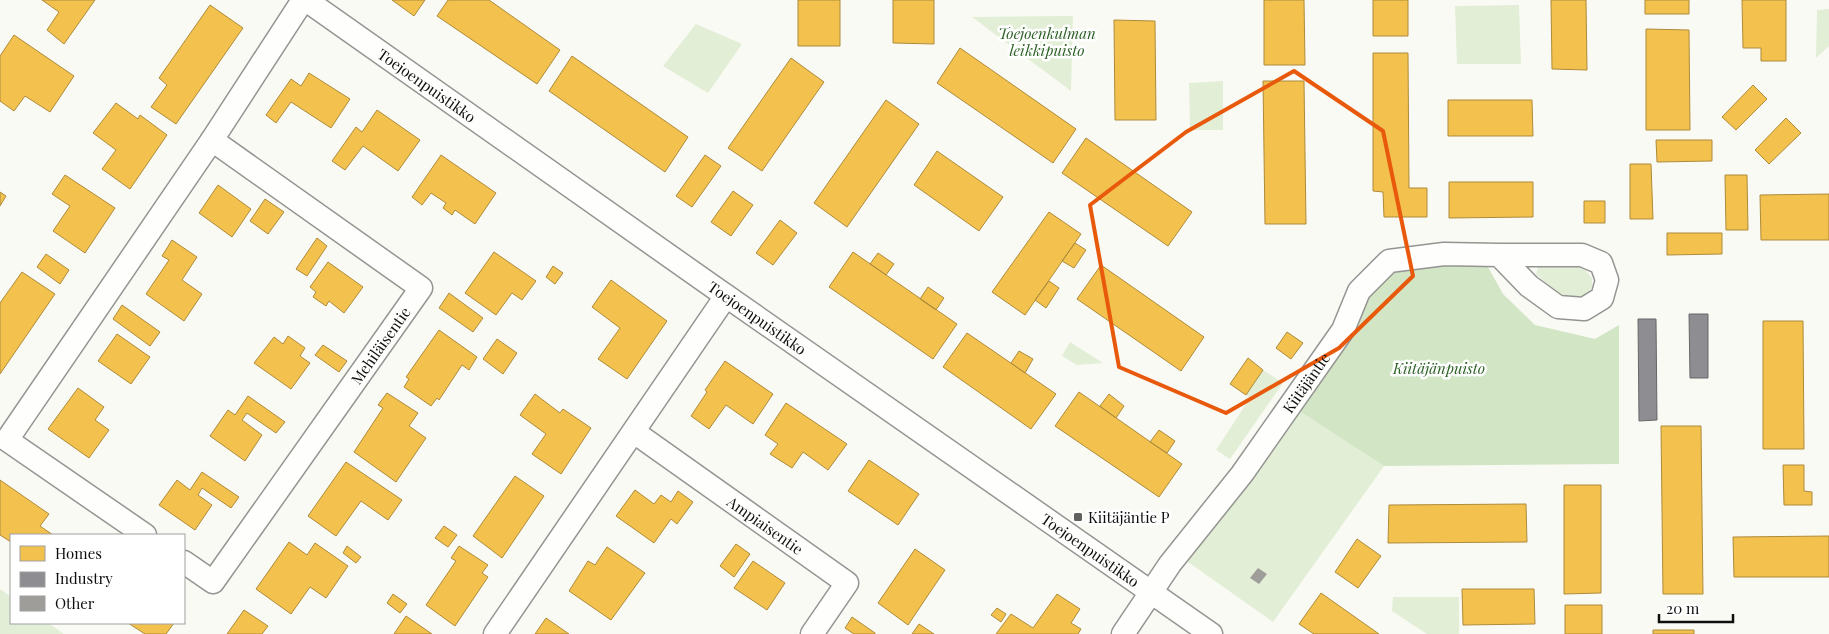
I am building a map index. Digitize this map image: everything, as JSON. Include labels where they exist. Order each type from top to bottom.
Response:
[{"type":"street","points":[[144,534],[7,440],[212,140],[304,0]]},
{"type":"street","name":"Toejoenpuistikko","points":[[304,0],[1212,634]]},
{"type":"street","name":"Mehiläisentie","points":[[185,563],[213,582],[421,288],[212,140]]},
{"type":"street","name":"Kiitäjäntie","points":[[1123,634],[1170,564],[1242,474],[1343,330],[1359,291],[1390,261],[1444,254],[1500,255]]},
{"type":"street","points":[[495,634],[726,296]]},
{"type":"street","name":"Ampiaisentie","points":[[634,432],[847,583],[812,634]]},
{"type":"highlighted area","points":[[1294,71],[1383,131],[1413,276],[1339,348],[1226,413],[1119,367],[1090,205],[1186,132]]},
{"type":"green space","points":[[1519,5],[1521,64],[1457,64],[1455,6]]},
{"type":"green space","points":[[1829,9],[1829,46],[1816,58],[1817,10]]},
{"type":"green space","name":"Toejoenkulman leikkipuisto","points":[[1073,16],[1071,91],[972,17]]},
{"type":"green space","points":[[696,24],[742,44],[708,93],[663,66]]},
{"type":"green space","points":[[1223,81],[1223,130],[1190,130],[1189,83]]},
{"type":"green space","name":"Kiitäjänpuisto","points":[[1447,263],[1487,265],[1503,294],[1535,325],[1595,339],[1619,325],[1619,464],[1384,466],[1296,409],[1367,300],[1396,271]]},
{"type":"green space","points":[[1578,266],[1592,278],[1592,287],[1585,297],[1569,297],[1558,293],[1536,274],[1538,267]]},
{"type":"green space","points":[[1070,342],[1103,363],[1077,365],[1062,356]]},
{"type":"green space","points":[[1263,370],[1283,383],[1230,459],[1216,450],[1250,398],[1246,395]]},
{"type":"green space","points":[[1296,409],[1384,466],[1273,622],[1188,562]]},
{"type":"green space","points":[[0,589],[10,596],[10,624],[49,624],[64,634],[0,634]]},
{"type":"green space","points":[[1393,597],[1459,597],[1459,634],[1427,634],[1392,611]]},
{"type":"building: Homes","points":[[42,0],[95,0],[64,44],[47,30],[59,12]]},
{"type":"building: Homes","points":[[392,0],[425,0],[414,16]]},
{"type":"building: Homes","points":[[448,0],[489,0],[560,50],[537,84],[437,16]]},
{"type":"building: Homes","points":[[798,0],[840,0],[840,46],[798,46]]},
{"type":"building: Homes","points":[[893,0],[934,0],[934,44],[893,43]]},
{"type":"building: Homes","points":[[1264,0],[1304,0],[1305,65],[1264,65]]},
{"type":"building: Homes","points":[[1373,0],[1408,0],[1408,36],[1373,36]]},
{"type":"building: Homes","points":[[1551,0],[1586,0],[1587,70],[1552,69]]},
{"type":"building: Homes","points":[[1645,0],[1689,0],[1689,14],[1645,14]]},
{"type":"building: Homes","points":[[1742,0],[1786,0],[1786,61],[1761,61],[1761,48],[1743,48]]},
{"type":"building: Homes","points":[[210,5],[243,28],[176,124],[151,107],[167,85],[159,78]]},
{"type":"building: Homes","points":[[1114,20],[1155,21],[1156,120],[1115,120]]},
{"type":"building: Homes","points":[[1646,29],[1689,30],[1690,130],[1646,130]]},
{"type":"building: Homes","points":[[14,35],[74,76],[50,112],[25,96],[14,111],[0,101],[0,56]]},
{"type":"building: Homes","points":[[960,48],[1076,129],[1053,163],[937,83]]},
{"type":"building: Homes","points":[[1373,53],[1408,53],[1409,188],[1427,188],[1427,217],[1384,217],[1383,192],[1373,191]]},
{"type":"building: Homes","points":[[572,56],[688,137],[665,172],[549,91]]},
{"type":"building: Homes","points":[[791,58],[824,82],[762,171],[728,148]]},
{"type":"building: Homes","points":[[309,73],[350,99],[331,128],[291,102],[276,123],[266,115],[291,79],[301,86]]},
{"type":"building: Homes","points":[[1263,81],[1304,81],[1306,224],[1265,224]]},
{"type":"building: Homes","points":[[1753,85],[1767,99],[1736,130],[1722,117]]},
{"type":"building: Homes","points":[[886,100],[919,124],[847,227],[814,203]]},
{"type":"building: Homes","points":[[1448,100],[1532,100],[1533,136],[1448,136]]},
{"type":"building: Homes","points":[[116,103],[138,119],[140,115],[167,135],[130,189],[102,169],[116,150],[93,133]]},
{"type":"building: Homes","points":[[377,110],[420,140],[398,171],[363,146],[345,170],[332,161],[356,127],[362,132]]},
{"type":"building: Homes","points":[[1786,118],[1801,133],[1769,164],[1755,150]]},
{"type":"building: Homes","points":[[1086,138],[1192,212],[1168,246],[1062,173]]},
{"type":"building: Homes","points":[[1656,140],[1712,140],[1712,161],[1657,162]]},
{"type":"building: Homes","points":[[937,151],[1003,197],[979,231],[914,185]]},
{"type":"building: Homes","points":[[441,155],[496,193],[475,224],[455,210],[452,215],[443,208],[446,203],[431,193],[422,205],[412,197]]},
{"type":"building: Homes","points":[[705,155],[721,166],[692,207],[676,196]]},
{"type":"building: Homes","points":[[1630,164],[1651,164],[1653,219],[1630,219]]},
{"type":"building: Homes","points":[[65,175],[115,208],[85,253],[53,231],[70,206],[52,194]]},
{"type":"building: Homes","points":[[1725,175],[1747,175],[1748,230],[1726,230]]},
{"type":"building: Homes","points":[[1449,182],[1533,182],[1533,217],[1449,218]]},
{"type":"building: Homes","points":[[218,185],[251,209],[232,237],[199,213]]},
{"type":"building: Homes","points":[[733,191],[753,205],[731,236],[711,222]]},
{"type":"building: Homes","points":[[0,192],[6,196],[0,206]]},
{"type":"building: Homes","points":[[1829,194],[1829,240],[1761,240],[1760,195]]},
{"type":"building: Homes","points":[[265,199],[284,212],[268,234],[250,221]]},
{"type":"building: Homes","points":[[1584,201],[1605,201],[1605,223],[1584,223]]},
{"type":"building: Homes","points":[[1049,212],[1081,234],[1025,315],[992,292]]},
{"type":"building: Homes","points":[[780,220],[797,233],[773,265],[756,253]]},
{"type":"building: Homes","points":[[1667,233],[1722,233],[1722,254],[1667,255]]},
{"type":"building: Homes","points":[[317,238],[327,246],[307,276],[296,269]]},
{"type":"building: Homes","points":[[172,240],[197,257],[182,280],[202,294],[184,321],[146,294],[169,260],[162,256]]},
{"type":"building: Homes","points":[[1075,243],[1086,250],[1074,268],[1062,261]]},
{"type":"building: Homes","points":[[494,252],[536,281],[522,300],[512,293],[496,315],[465,293]]},
{"type":"building: Homes","points":[[853,252],[957,324],[933,359],[829,287]]},
{"type":"building: Homes","points":[[878,253],[894,264],[886,275],[870,264]]},
{"type":"building: Homes","points":[[46,254],[69,270],[60,284],[37,267]]},
{"type":"building: Homes","points":[[328,262],[363,287],[344,313],[329,301],[326,306],[313,297],[316,292],[310,287]]},
{"type":"building: Homes","points":[[1101,265],[1204,337],[1181,371],[1077,299]]},
{"type":"building: Homes","points":[[553,266],[563,273],[555,284],[546,277]]},
{"type":"building: Homes","points":[[22,272],[55,294],[0,374],[0,303]]},
{"type":"building: Homes","points":[[611,280],[667,321],[627,379],[598,359],[620,328],[592,307]]},
{"type":"building: Homes","points":[[1049,281],[1059,288],[1046,308],[1035,300]]},
{"type":"building: Homes","points":[[928,287],[944,298],[936,310],[920,299]]},
{"type":"building: Homes","points":[[449,293],[483,318],[473,332],[439,308]]},
{"type":"building: Homes","points":[[122,305],[160,332],[150,346],[113,319]]},
{"type":"building: Homes","points":[[1763,321],[1803,321],[1804,449],[1763,449]]},
{"type":"building: Homes","points":[[439,330],[477,357],[469,370],[462,365],[439,400],[437,398],[431,406],[404,387],[409,379],[406,377]]},
{"type":"building: Homes","points":[[1287,332],[1303,343],[1291,359],[1276,348]]},
{"type":"building: Homes","points":[[967,333],[1056,394],[1031,429],[943,367]]},
{"type":"building: Homes","points":[[117,334],[150,357],[131,384],[98,361]]},
{"type":"building: Homes","points":[[288,336],[305,348],[300,356],[310,363],[291,389],[254,363],[274,337],[283,344]]},
{"type":"building: Homes","points":[[497,339],[517,353],[503,374],[483,359]]},
{"type":"building: Homes","points":[[323,345],[347,361],[339,372],[315,355]]},
{"type":"building: Homes","points":[[1019,351],[1033,359],[1025,373],[1011,363]]},
{"type":"building: Homes","points":[[1248,358],[1263,370],[1246,395],[1230,384]]},
{"type":"building: Homes","points":[[725,361],[773,394],[753,424],[726,405],[709,429],[691,416],[707,392],[705,390]]},
{"type":"building: Homes","points":[[78,388],[104,407],[95,420],[109,430],[89,458],[48,429]]},
{"type":"building: Homes","points":[[1079,392],[1182,464],[1159,497],[1055,426]]},
{"type":"building: Homes","points":[[387,393],[418,413],[409,426],[426,438],[396,482],[354,452],[383,408],[378,405]]},
{"type":"building: Homes","points":[[535,394],[560,413],[563,409],[591,428],[561,474],[532,454],[546,434],[520,415]]},
{"type":"building: Homes","points":[[1109,394],[1124,406],[1116,418],[1100,406]]},
{"type":"building: Homes","points":[[248,396],[285,422],[276,433],[247,413],[242,420],[262,435],[245,461],[210,436],[228,410],[235,415]]},
{"type":"building: Homes","points":[[786,403],[847,444],[828,470],[803,452],[792,468],[770,454],[778,444],[765,435]]},
{"type":"building: Homes","points":[[1661,426],[1701,426],[1703,594],[1663,594]]},
{"type":"building: Homes","points":[[1159,430],[1175,441],[1167,453],[1150,442]]},
{"type":"building: Homes","points":[[869,460],[919,494],[898,525],[848,491]]},
{"type":"building: Homes","points":[[346,462],[402,500],[388,520],[361,501],[336,536],[308,516]]},
{"type":"building: Homes","points":[[1783,465],[1804,465],[1804,491],[1812,492],[1812,505],[1784,505]]},
{"type":"building: Homes","points":[[202,472],[239,497],[231,508],[202,488],[198,495],[212,505],[195,530],[159,505],[177,480],[190,490]]},
{"type":"building: Homes","points":[[515,476],[544,496],[502,558],[473,536]]},
{"type":"building: Homes","points":[[0,480],[49,514],[40,526],[52,534],[10,534],[10,541],[0,535]]},
{"type":"building: Homes","points":[[1564,485],[1601,485],[1601,593],[1564,594]]},
{"type":"building: Homes","points":[[635,490],[654,504],[661,495],[671,502],[678,491],[693,502],[677,524],[671,519],[654,543],[616,516]]},
{"type":"building: Homes","points":[[1526,504],[1527,542],[1388,543],[1389,505]]},
{"type":"building: Homes","points":[[444,526],[457,535],[448,547],[435,538]]},
{"type":"building: Homes","points":[[1829,536],[1829,577],[1734,577],[1733,537]]},
{"type":"building: Homes","points":[[1357,539],[1381,556],[1358,588],[1335,572]]},
{"type":"building: Homes","points":[[289,542],[307,555],[315,543],[348,566],[326,598],[310,587],[291,614],[256,589]]},
{"type":"building: Homes","points":[[736,544],[750,554],[734,577],[720,566]]},
{"type":"building: Homes","points":[[347,546],[361,557],[356,563],[343,553]]},
{"type":"building: Homes","points":[[459,546],[488,565],[482,573],[488,577],[455,626],[426,605],[456,561],[451,558]]},
{"type":"building: Homes","points":[[607,547],[645,573],[611,620],[569,591],[588,561],[595,565]]},
{"type":"building: Homes","points":[[915,549],[945,570],[908,625],[878,603]]},
{"type":"building: Homes","points":[[753,561],[785,583],[767,610],[734,588]]},
{"type":"building: Homes","points":[[1462,589],[1534,589],[1535,624],[1463,625]]},
{"type":"building: Homes","points":[[1321,593],[1379,634],[1314,634],[1299,624]]},
{"type":"building: Homes","points":[[393,594],[407,604],[400,613],[387,603]]},
{"type":"building: Homes","points":[[1057,594],[1080,609],[1071,623],[1081,629],[1078,634],[996,634],[1011,614],[1033,628]]},
{"type":"building: Homes","points":[[1565,605],[1602,605],[1602,634],[1565,634]]},
{"type":"building: Homes","points":[[997,608],[1006,614],[1001,622],[991,615]]},
{"type":"building: Homes","points":[[244,610],[268,626],[262,634],[227,634]]},
{"type":"building: Homes","points":[[406,616],[432,634],[394,634]]},
{"type":"building: Homes","points":[[852,617],[875,634],[854,634],[845,628]]},
{"type":"building: Homes","points":[[546,618],[569,634],[535,634]]},
{"type":"building: Homes","points":[[130,624],[173,624],[166,634],[145,634]]},
{"type":"building: Homes","points":[[919,624],[934,634],[912,634]]},
{"type":"building: Homes","points":[[1653,630],[1694,630],[1694,634],[1653,634]]},
{"type":"building: Industry","points":[[1689,314],[1708,314],[1708,378],[1690,378]]},
{"type":"building: Industry","points":[[1638,319],[1656,319],[1657,420],[1639,421]]},
{"type":"building: Other","points":[[1258,568],[1267,574],[1259,584],[1250,578]]},
{"type":"place","name":"Kiitäjäntie P","points":[[1078,517]]}]
